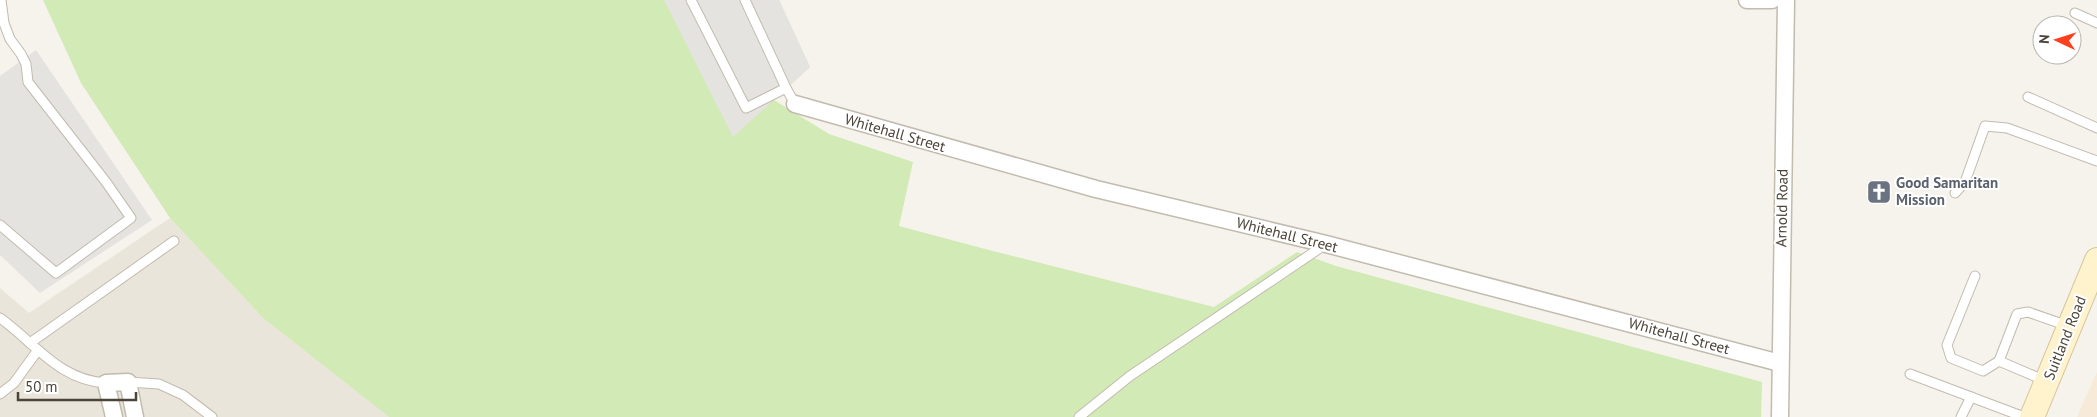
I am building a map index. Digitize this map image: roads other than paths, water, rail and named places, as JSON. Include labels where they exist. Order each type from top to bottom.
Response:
[{"type":"main road","name":"Suitland Road","points":[[2032,417],[2097,260]]},
{"type":"street","points":[[1748,0],[1772,0]]},
{"type":"street","name":"Arnold Road","points":[[1780,417],[1786,0]]},
{"type":"street","name":"Whitehall Street","points":[[795,104],[1096,189],[1326,244],[1780,362]]},
{"type":"street","points":[[114,417],[106,383],[128,382],[135,417]]},
{"type":"lane","points":[[0,225],[56,273],[131,218],[106,182],[28,82],[26,64],[7,31],[1,0]]},
{"type":"lane","points":[[691,0],[746,108],[786,88]]},
{"type":"lane","points":[[745,0],[795,104]]},
{"type":"lane","points":[[2075,13],[2097,23]]},
{"type":"lane","points":[[2028,97],[2097,128]]},
{"type":"lane","points":[[1955,193],[1965,182],[1985,126],[2007,128],[2097,161]]},
{"type":"lane","points":[[30,343],[174,241]]},
{"type":"lane","points":[[1079,417],[1130,376],[1326,244]]},
{"type":"lane","points":[[1975,276],[1947,345],[1951,358],[1983,371],[1999,361],[2017,314],[2022,312],[2028,312],[2069,327]]},
{"type":"lane","points":[[0,318],[53,364],[74,377],[106,383]]},
{"type":"lane","points":[[0,394],[14,383],[38,350]]},
{"type":"lane","points":[[1999,361],[2047,381]]},
{"type":"lane","points":[[1910,374],[2024,417]]},
{"type":"lane","points":[[128,382],[159,384],[183,395],[212,417]]},
{"type":"lane","points":[[1961,417],[1971,397]]},
{"type":"place","name":"Good Samaritan Mission","points":[[1879,192]]}]
